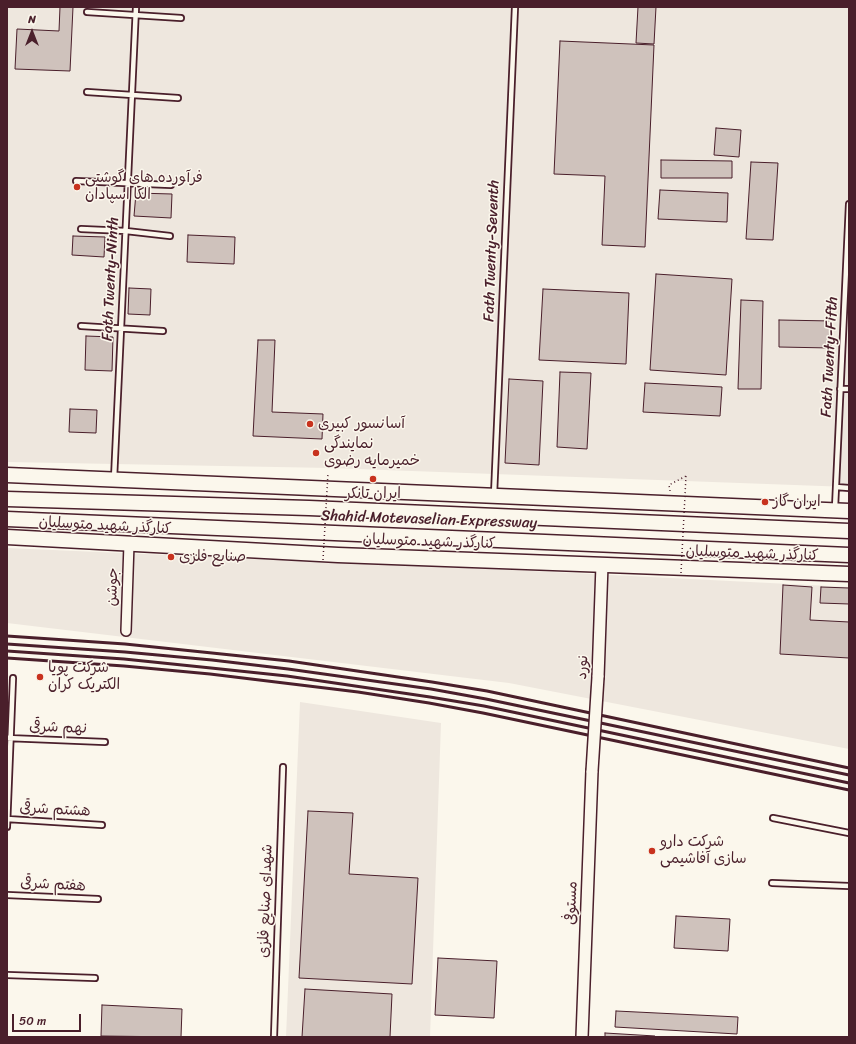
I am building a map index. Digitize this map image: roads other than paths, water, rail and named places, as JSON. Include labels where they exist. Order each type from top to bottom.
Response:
[{"type":"main road","points":[[7,474],[849,511]]},
{"type":"main road","name":"Shahid Motevaselian Expressway","points":[[7,498],[309,508],[849,531]]},
{"type":"main road","name":"Shahid Motevaselian Expressway","points":[[7,519],[849,555]]},
{"type":"main road","name":"کنارگذر شهید متوسلیان","points":[[7,537],[338,555],[849,574]]},
{"type":"street","name":"جوشن","points":[[126,631],[129,544]]},
{"type":"street","name":"نورد","points":[[592,771],[598,678],[602,565]]},
{"type":"street","name":"مستوفی","points":[[582,1037],[592,771]]},
{"type":"lane","name":"Fath Twenty-Ninth","points":[[114,479],[136,7]]},
{"type":"lane","name":"Fath Twenty-Seventh","points":[[494,496],[514,7]]},
{"type":"lane","points":[[87,12],[181,18]]},
{"type":"lane","points":[[87,92],[178,98]]},
{"type":"lane","points":[[76,181],[171,185]]},
{"type":"lane","name":"Fath Twenty-Fifth","points":[[835,511],[843,313],[847,286],[849,204]]},
{"type":"lane","points":[[80,229],[126,231],[170,236]]},
{"type":"lane","points":[[843,313],[849,313]]},
{"type":"lane","points":[[80,326],[163,330]]},
{"type":"lane","points":[[840,389],[849,389]]},
{"type":"lane","points":[[836,487],[849,488]]},
{"type":"lane","points":[[7,827],[9,738],[13,678]]},
{"type":"lane","name":"نهم شرقی","points":[[9,738],[105,742]]},
{"type":"lane","name":"شهدای صنایع فلزی","points":[[274,1037],[283,767]]},
{"type":"lane","points":[[773,818],[849,833]]},
{"type":"lane","name":"هشتم شرقی","points":[[7,820],[102,825]]},
{"type":"lane","points":[[772,883],[849,886]]},
{"type":"lane","name":"هفتم شرقی","points":[[7,895],[98,899]]},
{"type":"lane","points":[[7,975],[95,978]]},
{"type":"railway","points":[[7,636],[125,644],[289,661],[432,682],[487,691],[849,768]]},
{"type":"railway","points":[[7,644],[125,652],[212,660],[431,689],[486,699],[849,775]]},
{"type":"railway","points":[[7,651],[124,659],[287,676],[430,697],[484,706],[849,783]]},
{"type":"railway","points":[[7,658],[124,666],[210,674],[358,692],[429,703],[849,790]]},
{"type":"place","name":"فرآورده های گوشتی الکا اسپادان","points":[[77,187]]},
{"type":"place","name":"آسانسور کبیری","points":[[310,424]]},
{"type":"place","name":"نمایندگی خمیرمایه رضوی","points":[[316,453]]},
{"type":"place","name":"ایران تانکر","points":[[373,479]]},
{"type":"place","name":"ایران گاز","points":[[765,502]]},
{"type":"place","name":"صنایع فلزی","points":[[171,557]]},
{"type":"place","name":"شرکت پویا الکتریک کران","points":[[40,677]]},
{"type":"place","name":"شرکت دارو سازی آفاشیمی","points":[[652,851]]}]
